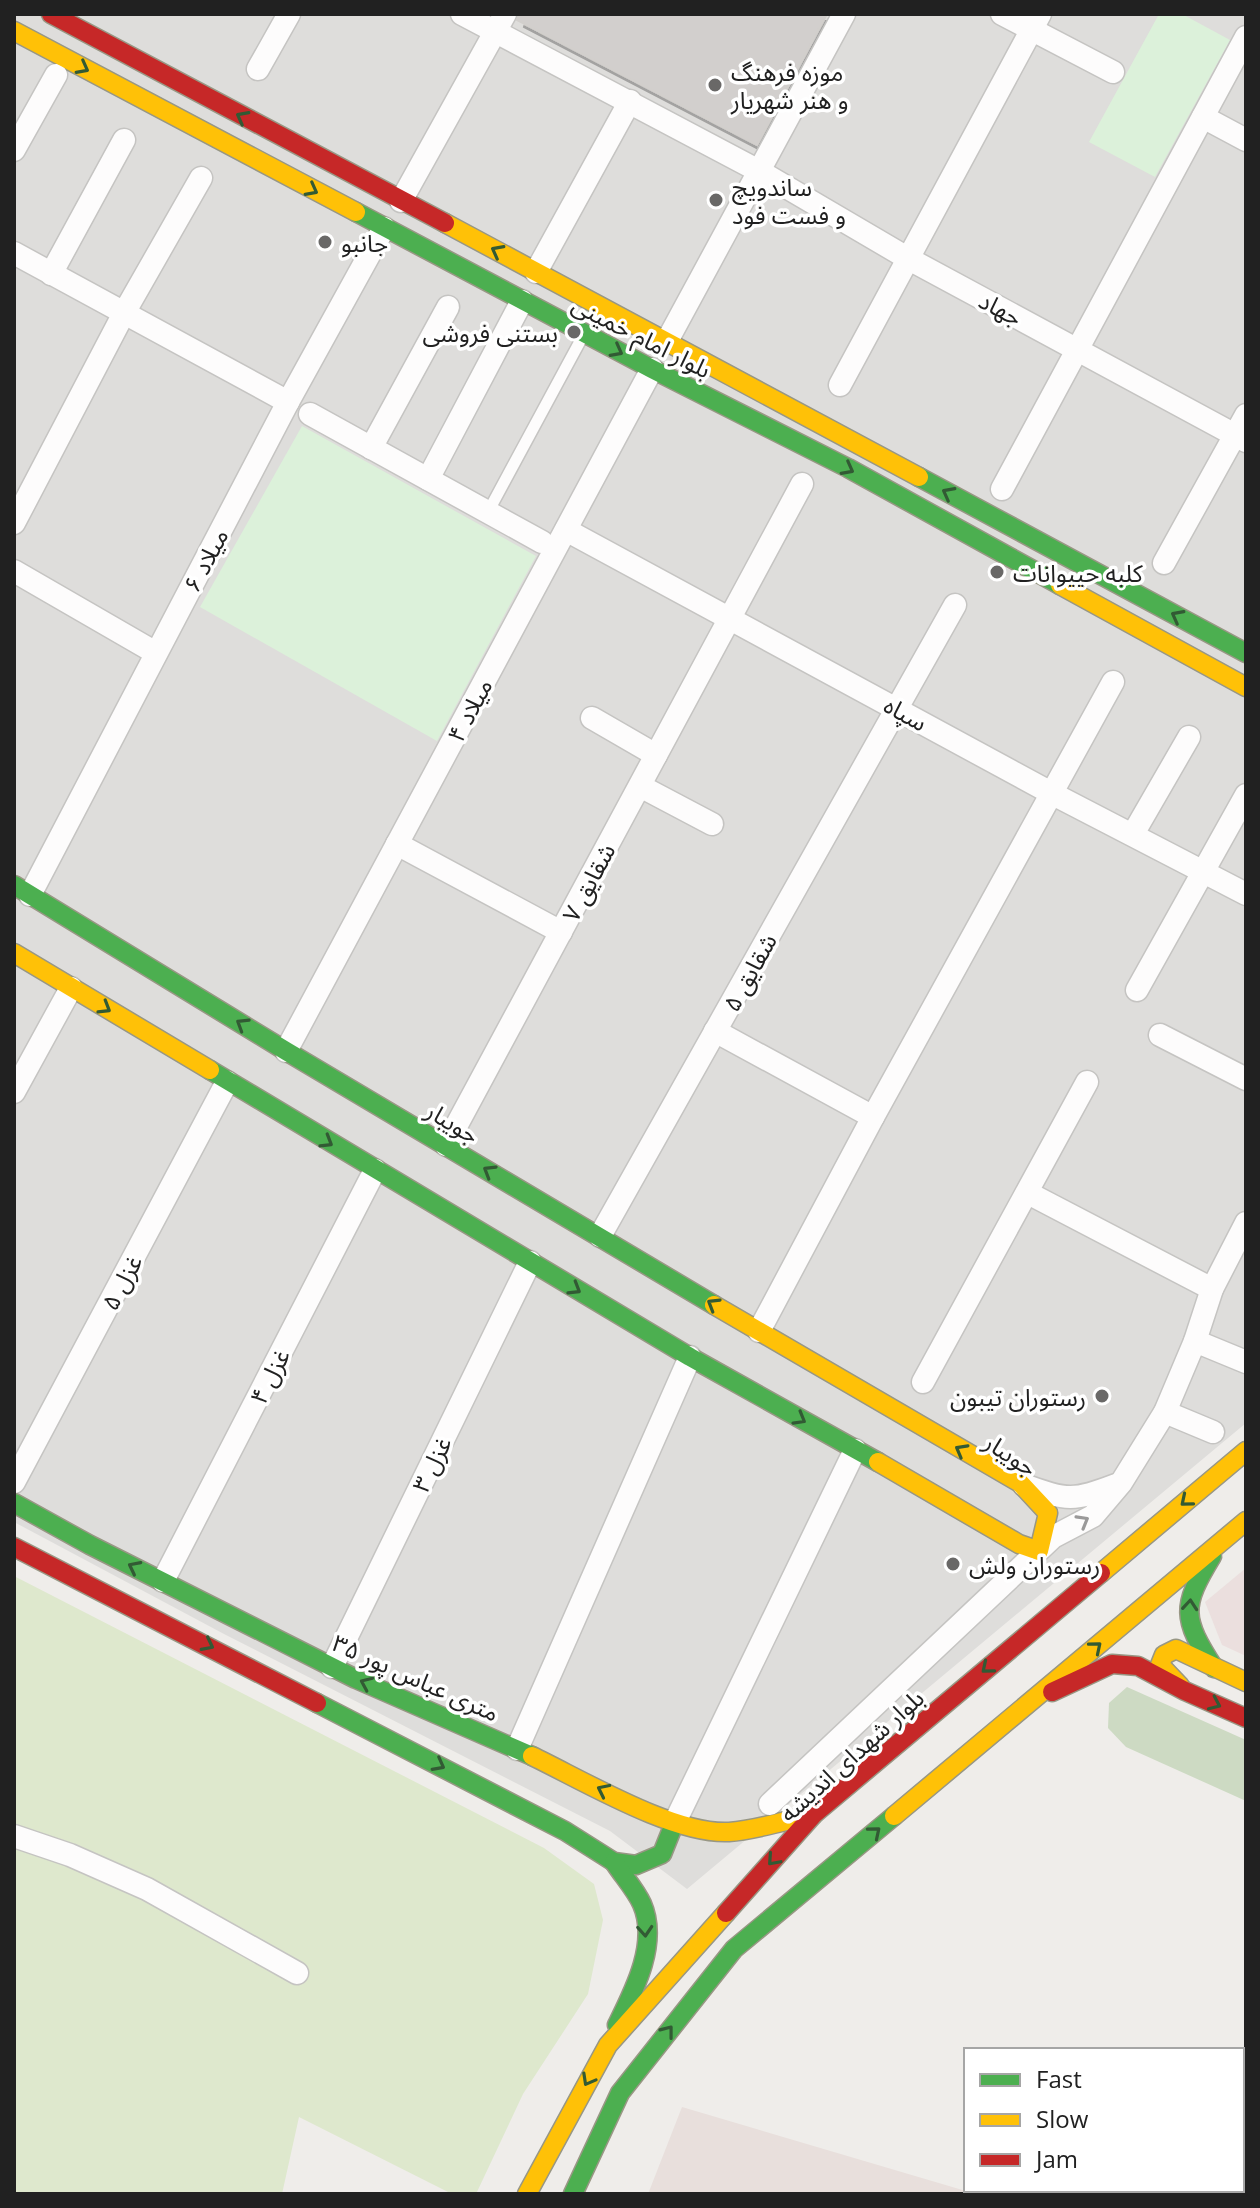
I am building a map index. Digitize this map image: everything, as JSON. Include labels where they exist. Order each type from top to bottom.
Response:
[{"type":"street","name":"بلوار امام خمینی","points":[[51,14],[1246,653]]},
{"type":"street","points":[[258,69],[289,14]]},
{"type":"street","name":"جهاد","points":[[462,14],[500,23],[630,101],[759,171],[909,259],[1241,438]]},
{"type":"street","points":[[652,369],[844,14]]},
{"type":"street","points":[[1002,14],[1036,22],[1113,72]]},
{"type":"street","points":[[840,385],[1036,22]]},
{"type":"street","points":[[384,228],[500,23]]},
{"type":"street","name":"بلوار امام خمینی","points":[[14,31],[584,334],[848,468],[1246,687]]},
{"type":"street","points":[[1002,489],[1246,37]]},
{"type":"street","points":[[14,150],[56,75]]},
{"type":"street","points":[[536,272],[630,101]]},
{"type":"street","points":[[1203,117],[1246,140]]},
{"type":"street","points":[[51,274],[124,140]]},
{"type":"street","points":[[14,523],[124,313],[201,178]]},
{"type":"street","name":"میلاد ۶","points":[[22,890],[156,653],[384,228]]},
{"type":"street","points":[[14,253],[288,402]]},
{"type":"street","points":[[428,479],[522,301]]},
{"type":"street","points":[[371,448],[448,307]]},
{"type":"street","name":"میلاد ۴","points":[[286,1051],[652,369]]},
{"type":"street","points":[[310,414],[542,542]]},
{"type":"street","points":[[1164,563],[1241,438],[1246,415]]},
{"type":"street","name":"شقایق ۷","points":[[446,1145],[802,484]]},
{"type":"street","name":"سپاه","points":[[566,530],[1053,794],[1246,894]]},
{"type":"street","points":[[14,571],[156,653]]},
{"type":"street","name":"شقایق ۵","points":[[600,1236],[955,605]]},
{"type":"street","points":[[759,1331],[1113,682]]},
{"type":"street","points":[[592,718],[656,755]]},
{"type":"street","points":[[1133,834],[1189,737]]},
{"type":"street","points":[[640,786],[712,824]]},
{"type":"street","points":[[1137,990],[1246,795]]},
{"type":"street","points":[[397,844],[561,932]]},
{"type":"street","name":"جویبار","points":[[22,890],[286,1051],[901,1416],[1020,1483],[1048,1513],[1039,1551]]},
{"type":"street","points":[[14,953],[690,1357],[1019,1544],[1039,1551]]},
{"type":"street","points":[[14,1092],[71,988]]},
{"type":"street","points":[[715,1031],[873,1117]]},
{"type":"street","points":[[1160,1035],[1246,1079]]},
{"type":"street","name":"غزل ۵","points":[[14,1482],[227,1082]]},
{"type":"street","points":[[923,1382],[1087,1082]]},
{"type":"street","name":"غزل ۴","points":[[163,1581],[375,1170]]},
{"type":"street","points":[[1028,1193],[1212,1289]]},
{"type":"street","points":[[770,1804],[1053,1537],[1093,1516],[1121,1483],[1165,1412],[1195,1341],[1212,1289],[1246,1223]]},
{"type":"street","name":"غزل ۳","points":[[332,1667],[530,1262]]},
{"type":"street","points":[[1195,1341],[1246,1362]]},
{"type":"street","points":[[517,1749],[690,1357]]},
{"type":"street","points":[[1165,1412],[1213,1432]]},
{"type":"street","points":[[14,1547],[565,1831],[614,1862],[636,1865],[662,1854],[855,1450]]},
{"type":"street","name":"بلوار شهدای اندیشه","points":[[527,2194],[608,2045],[814,1814],[1246,1451]]},
{"type":"street","points":[[1020,1483],[1059,1498],[1083,1498],[1121,1483]]},
{"type":"street","name":"۳۵ متری عباس پور","points":[[14,1503],[332,1667],[517,1749],[674,1824],[729,1832],[814,1814]]},
{"type":"street","points":[[573,2194],[620,2093],[734,1949],[1246,1521]]},
{"type":"street","points":[[1214,1668],[1191,1633],[1188,1612],[1191,1590],[1220,1542]]},
{"type":"street","points":[[1185,1691],[1160,1665],[1164,1655],[1176,1649],[1246,1682]]},
{"type":"street","points":[[1032,1701],[1112,1664],[1138,1666],[1246,1718]]},
{"type":"street","points":[[14,1836],[70,1855],[147,1889],[297,1973]]},
{"type":"street","points":[[608,2045],[636,1988],[646,1950],[644,1909],[614,1862]]},
{"type":"lane","points":[[488,512],[584,334]]},
{"type":"shaded area","points":[[14,14],[1246,14],[1246,1423],[687,1889],[610,1831],[224,1634],[14,1522]]},
{"type":"shaded area","points":[[1246,1568],[1246,1656],[1222,1645],[1205,1602]]},
{"type":"shaded area","points":[[682,2107],[976,2194],[648,2194]]},
{"type":"green space","points":[[1159,14],[1182,14],[1230,40],[1155,177],[1089,142]]},
{"type":"green space","points":[[302,426],[536,556],[437,741],[200,607]]},
{"type":"green space","points":[[14,1576],[544,1848],[594,1884],[603,1920],[588,1994],[523,2094],[476,2194],[452,2194],[299,2117],[282,2194],[14,2194]]},
{"type":"green space","points":[[1127,1687],[1246,1740],[1246,1801],[1126,1747],[1108,1728],[1109,1703]]},
{"type":"building","name":"موزه فرهنگ و هنر شهریار","points":[[519,14],[827,14],[757,145],[517,20]]},
{"type":"traffic: fast","points":[[356,212],[652,369],[848,468],[1060,585]]},
{"type":"traffic: fast","points":[[919,477],[1246,653]]},
{"type":"traffic: fast","points":[[14,885],[286,1051],[714,1305]]},
{"type":"traffic: fast","points":[[210,1070],[690,1357],[878,1462]]},
{"type":"traffic: fast","points":[[14,1503],[90,1545],[356,1679],[532,1756]]},
{"type":"traffic: fast","points":[[1212,1556],[1195,1588],[1189,1612],[1196,1637],[1214,1668]]},
{"type":"traffic: fast","points":[[317,1703],[565,1831],[614,1862],[636,1865],[662,1854],[674,1824]]},
{"type":"traffic: fast","points":[[573,2194],[620,2093],[734,1949],[894,1816]]},
{"type":"traffic: fast","points":[[614,1862],[642,1904],[648,1935],[642,1966],[617,2025]]},
{"type":"traffic: slow","points":[[14,31],[356,212]]},
{"type":"traffic: slow","points":[[445,223],[919,477]]},
{"type":"traffic: slow","points":[[1060,585],[1246,687]]},
{"type":"traffic: slow","points":[[14,953],[210,1070]]},
{"type":"traffic: slow","points":[[714,1305],[1020,1483],[1048,1513],[1039,1551],[1019,1544],[878,1462]]},
{"type":"traffic: slow","points":[[1101,1573],[1246,1451]]},
{"type":"traffic: slow","points":[[894,1816],[1246,1521]]},
{"type":"traffic: slow","points":[[1180,1686],[1160,1665],[1164,1655],[1176,1649],[1246,1682]]},
{"type":"traffic: slow","points":[[532,1756],[656,1816],[707,1831],[740,1831],[814,1814]]},
{"type":"traffic: slow","points":[[527,2194],[608,2045],[726,1913]]},
{"type":"traffic: jam","points":[[51,14],[445,223]]},
{"type":"traffic: jam","points":[[14,1547],[317,1703]]},
{"type":"traffic: jam","points":[[726,1913],[814,1814],[1101,1573]]},
{"type":"traffic: jam","points":[[1052,1692],[1112,1664],[1138,1666],[1246,1718]]},
{"type":"place","name":"موزه فرهنگ و هنر شهریار","points":[[715,85]]},
{"type":"place","name":"ساندویچ و فست فود","points":[[716,200]]},
{"type":"place","name":"جانبو","points":[[325,242]]},
{"type":"place","name":"بستنی فروشی","points":[[574,332]]},
{"type":"place","name":"کلبه حییوانات","points":[[997,572]]},
{"type":"place","name":"رستوران تیبون","points":[[1102,1396]]},
{"type":"place","name":"رستوران ولش","points":[[953,1564]]}]
